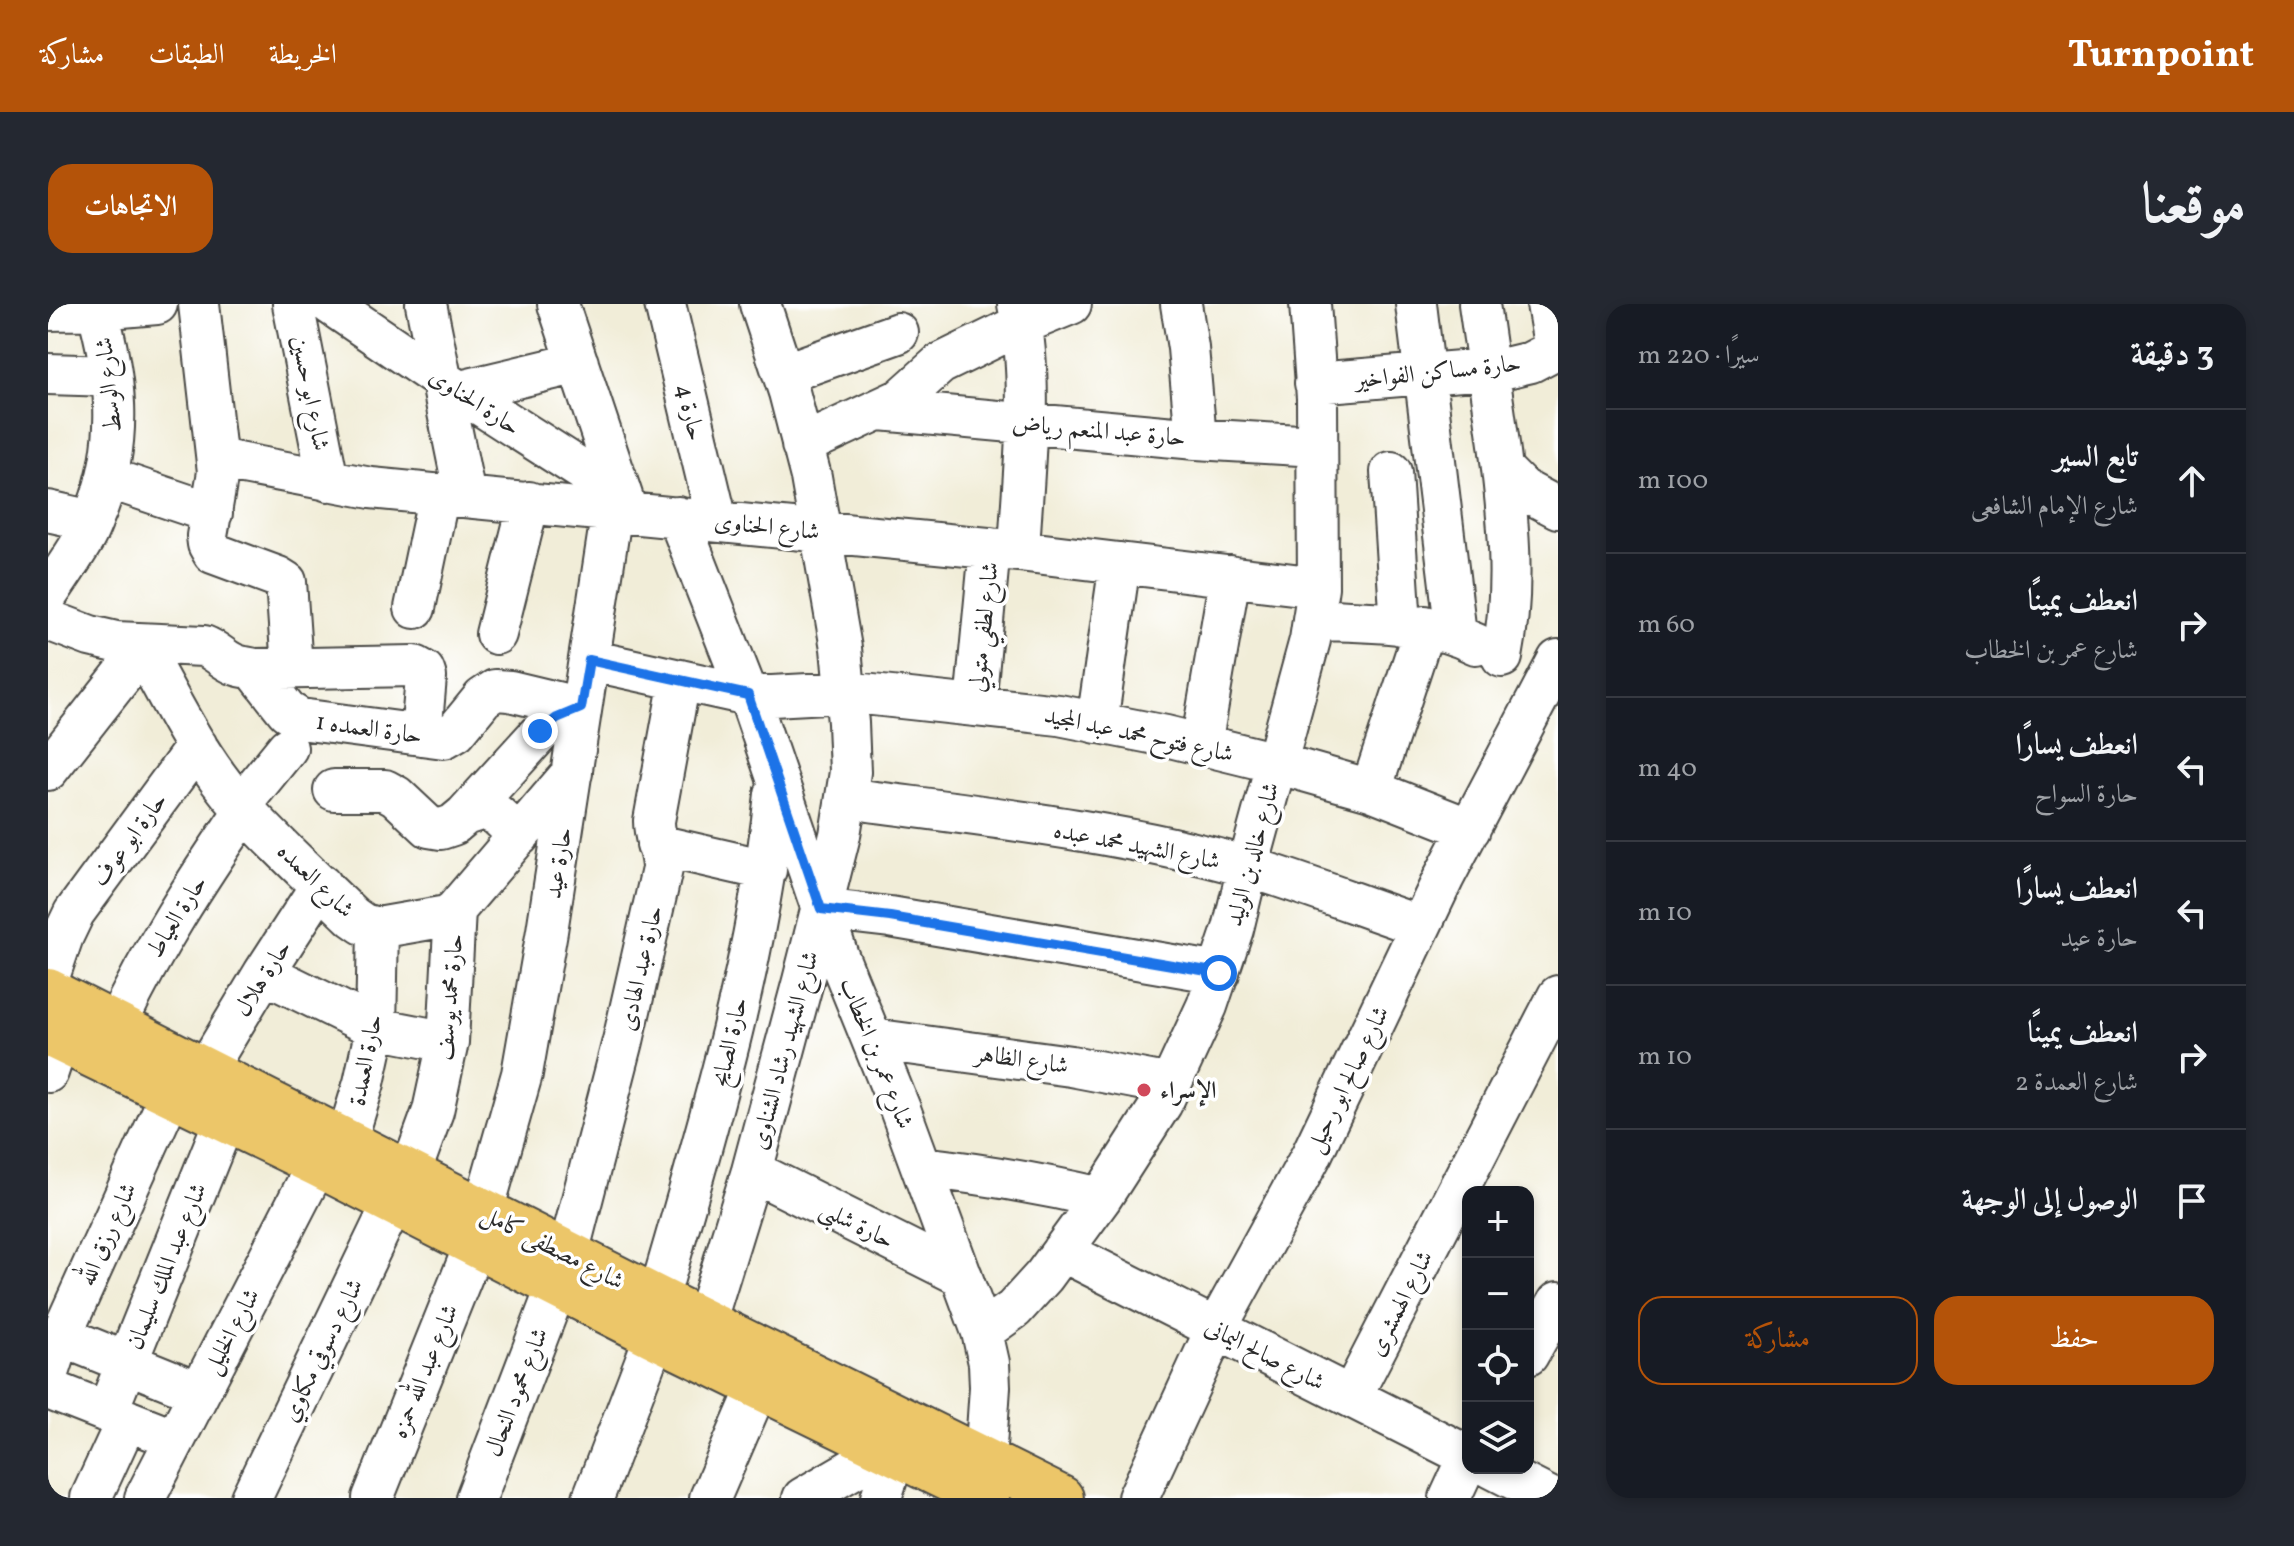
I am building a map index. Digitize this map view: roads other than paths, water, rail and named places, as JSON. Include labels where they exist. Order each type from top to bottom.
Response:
[{"type":"main road","name":"شارع مصطفى كامل","points":[[48,991],[116,1026],[188,1082],[225,1119],[332,1153]]},
{"type":"main road","name":"شارع مصطفى كامل","points":[[52,1048],[188,1082],[656,1317],[758,1387],[891,1451],[986,1480],[1061,1498]]},
{"type":"main road","name":"شارع مصطفى كامل","points":[[656,1317],[705,1323],[986,1480]]},
{"type":"street","points":[[48,310],[157,304]]},
{"type":"street","points":[[199,304],[218,472],[208,544],[213,553],[286,582],[273,668]]},
{"type":"street","name":"شارع ابو حسين","points":[[293,304],[328,481]]},
{"type":"street","name":"حارة الحناوى","points":[[330,304],[621,506]]},
{"type":"street","points":[[415,608],[452,495],[450,385],[426,304]]},
{"type":"street","points":[[558,304],[621,506]]},
{"type":"street","name":"حارة 4","points":[[665,304],[697,519]]},
{"type":"street","name":"شارع الشهيد رشاد الشناوى","points":[[705,1323],[752,1171],[821,909],[840,835],[850,772],[841,648],[811,477],[760,304]]},
{"type":"street","points":[[802,445],[901,399],[940,364],[1020,314],[1071,304]]},
{"type":"street","points":[[1181,304],[1196,439]]},
{"type":"street","name":"شارع خالد بن الوليد","points":[[982,1332],[1014,1309],[1044,1276],[1101,1198],[1171,1085],[1219,973],[1310,640],[1316,603],[1317,446],[1310,304]]},
{"type":"street","points":[[1371,790],[1427,628],[1425,374],[1416,304]]},
{"type":"street","points":[[1479,304],[1509,539],[1510,610],[1502,657]]},
{"type":"street","points":[[1547,304],[1556,349]]},
{"type":"street","name":"شارع الوسط","points":[[49,597],[92,521],[108,478],[115,440],[111,376],[97,307]]},
{"type":"street","name":"شارع لطفي متولي","points":[[975,705],[1026,424],[1026,344],[1020,314]]},
{"type":"street","points":[[783,374],[893,318],[915,387]]},
{"type":"street","name":"حارة مساكن الفواخير","points":[[1315,383],[1510,367],[1531,362],[1556,349]]},
{"type":"street","points":[[450,385],[578,363]]},
{"type":"street","points":[[48,374],[111,376]]},
{"type":"street","name":"حارة عبد المنعم رياض","points":[[880,410],[1196,439],[1317,446]]},
{"type":"street","name":"شارع الحناوى","points":[[217,459],[328,481],[529,502],[621,506],[697,519],[1230,576],[1316,603],[1427,628]]},
{"type":"street","points":[[1502,469],[1522,489],[1558,508]]},
{"type":"street","points":[[1391,472],[1427,628]]},
{"type":"street","points":[[108,478],[212,513]]},
{"type":"street","points":[[496,634],[529,502]]},
{"type":"street","name":"حارة عيد","points":[[479,1228],[522,1074],[589,660],[621,506]]},
{"type":"street","points":[[48,511],[92,521]]},
{"type":"street","name":"شارع عمر بن الخطاب","points":[[697,519],[748,695],[821,909],[922,1167],[982,1332],[989,1363],[990,1387],[986,1480]]},
{"type":"street","points":[[1097,723],[1120,563]]},
{"type":"street","points":[[1201,745],[1230,576]]},
{"type":"street","points":[[49,597],[90,636],[145,646],[204,646],[236,665],[273,668],[415,666],[426,677],[421,735]]},
{"type":"street","points":[[1427,628],[1555,675]]},
{"type":"street","points":[[48,770],[145,646]]},
{"type":"street","name":"شارع العمده","points":[[145,646],[197,746],[243,808],[353,917],[378,928],[447,916],[455,910]]},
{"type":"street","name":"شارع فتوح محمد عبد المجيد","points":[[589,660],[748,695],[845,692],[1059,715],[1276,763],[1371,790],[1470,829]]},
{"type":"street","name":"حارة العمده 1","points":[[273,668],[287,711],[300,719],[444,738],[456,731],[483,698],[495,690],[581,708]]},
{"type":"street","name":"شارع صالح ابو رحيل","points":[[1138,1498],[1216,1329],[1311,1156],[1444,877],[1555,675]]},
{"type":"street","name":"حارة عبد الهادى","points":[[562,1270],[623,1041],[662,869],[662,858],[654,838],[654,821],[680,680]]},
{"type":"street","points":[[334,790],[385,790],[396,796],[429,827],[441,829],[453,825],[465,815],[548,724],[581,708]]},
{"type":"street","name":"حارة ابو عوف","points":[[48,980],[74,913],[197,746]]},
{"type":"street","name":"حارة العياط","points":[[116,1026],[163,936],[243,808],[287,748]]},
{"type":"street","points":[[455,910],[572,773]]},
{"type":"street","name":"حارة الصايح","points":[[593,1498],[656,1317],[716,1100],[766,870],[777,780]]},
{"type":"street","name":"شارع الشهيد محمد عبده","points":[[846,798],[989,817],[1138,842],[1248,867],[1420,926]]},
{"type":"street","points":[[465,815],[483,809],[497,815],[519,836]]},
{"type":"street","points":[[657,845],[766,870]]},
{"type":"street","name":"حارة هلال","points":[[188,1082],[321,885]]},
{"type":"street","points":[[821,909],[890,917],[1219,973]]},
{"type":"street","name":"حارة محمد يوسف","points":[[401,1188],[433,1111],[448,1042],[455,910]]},
{"type":"street","name":"حارة العمدة","points":[[332,1153],[364,1083],[376,1028],[378,928]]},
{"type":"street","points":[[264,973],[376,1028],[448,1042]]},
{"type":"street","name":"شارع الهمشرى","points":[[1351,1397],[1558,996]]},
{"type":"street","name":"شارع الظاهر","points":[[872,1039],[1071,1066],[1171,1085]]},
{"type":"street","name":"شارع رزق الله","points":[[48,1376],[61,1336],[188,1082]]},
{"type":"street","name":"شارع عبد الملك سليمان","points":[[91,1498],[117,1416],[127,1363],[225,1119]]},
{"type":"street","name":"شارع الخليل","points":[[145,1498],[199,1392],[332,1153]]},
{"type":"street","points":[[922,1167],[1042,1184],[1101,1198]]},
{"type":"street","name":"حارة شلبى","points":[[752,1171],[962,1276]]},
{"type":"street","name":"شارع دسوقي مكاوي","points":[[251,1498],[401,1188]]},
{"type":"street","name":"شارع عبد الله حمزه","points":[[373,1498],[479,1228]]},
{"type":"street","name":"شارع صالح اليمانى","points":[[1062,1251],[1462,1455]]},
{"type":"street","name":"شارع محمود النحال","points":[[476,1498],[562,1270]]},
{"type":"street","points":[[1534,1344],[1558,1302]]},
{"type":"street","points":[[61,1336],[199,1392]]},
{"type":"street","points":[[710,1498],[758,1387]]},
{"type":"street","points":[[48,1389],[175,1439]]},
{"type":"street","points":[[803,1498],[891,1451]]},
{"type":"street","points":[[881,1498],[891,1451]]},
{"type":"street","points":[[1450,1498],[1462,1471]]},
{"type":"street","points":[[1504,1474],[1551,1498]]},
{"type":"place","name":"الإسراء","points":[[1144,1090]]}]
